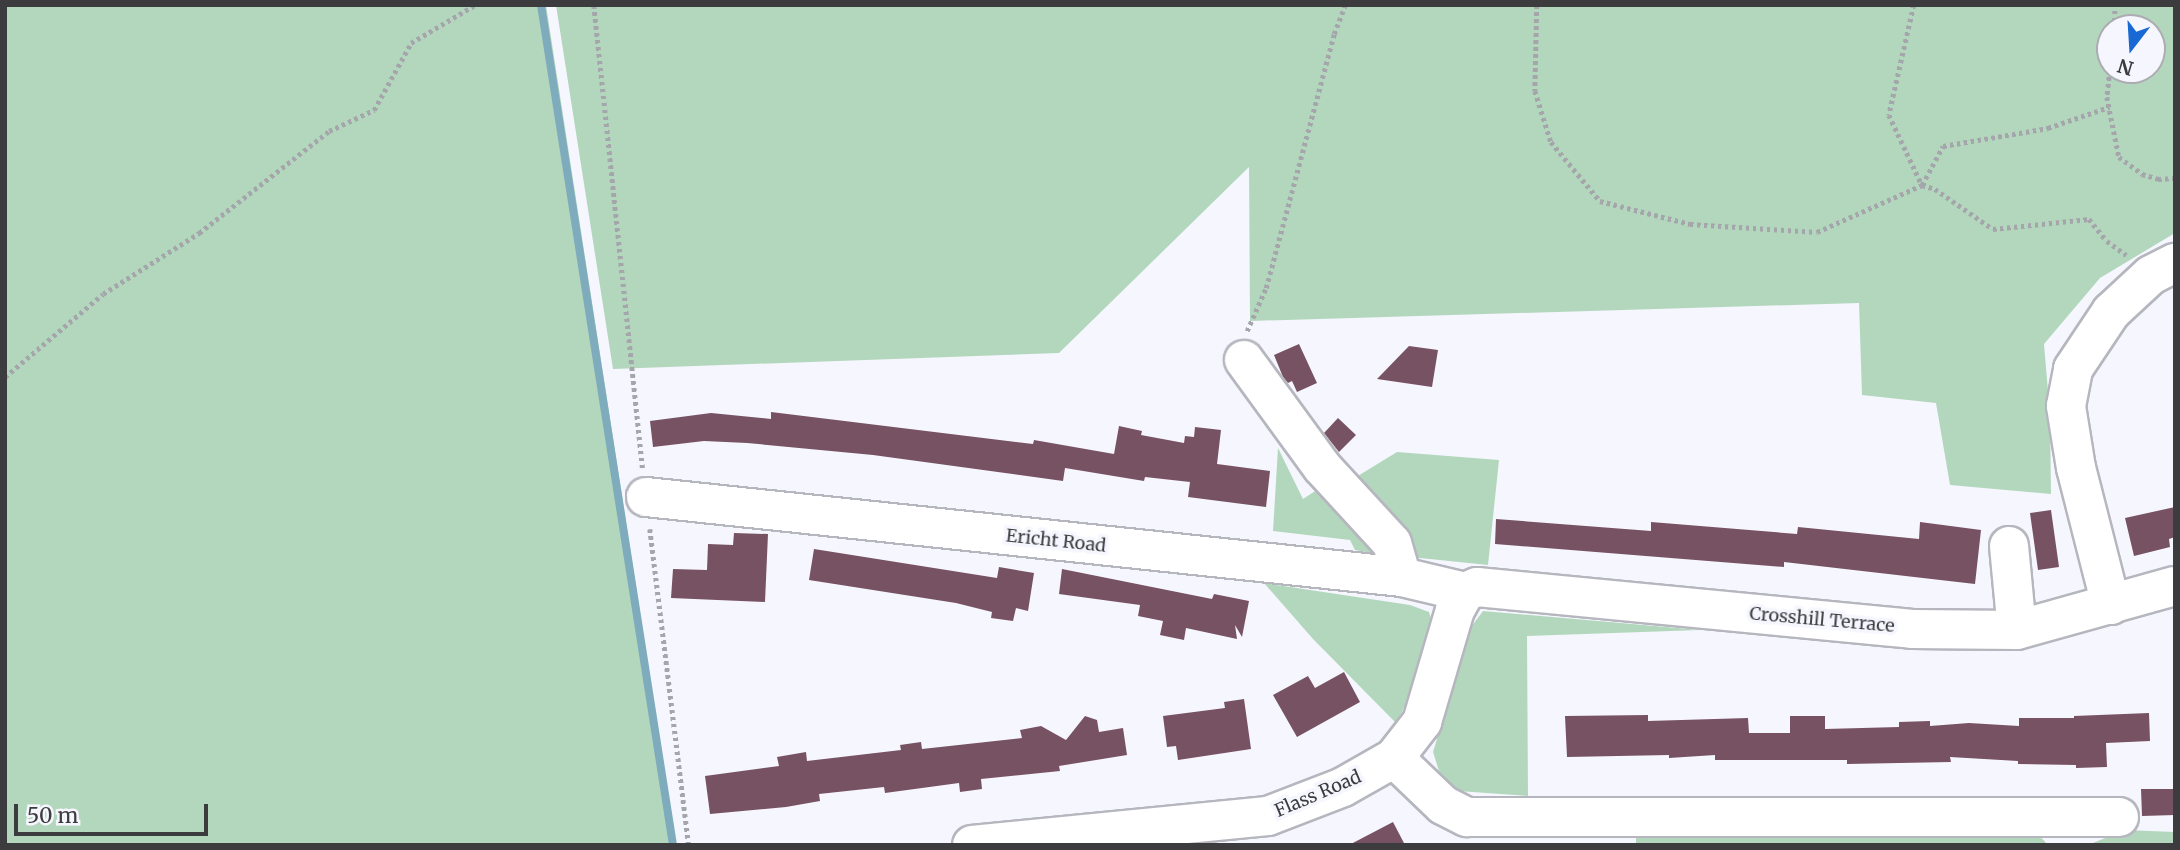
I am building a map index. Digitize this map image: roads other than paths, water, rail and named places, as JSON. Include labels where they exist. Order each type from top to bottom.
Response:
[{"type":"street","points":[[2111,605],[2076,468],[2066,406],[2073,369],[2112,312],[2163,269]]},
{"type":"street","points":[[1244,360],[1322,467],[1392,543],[1402,577]]},
{"type":"street","name":"Ericht Road","points":[[646,497],[1402,577],[1465,592]]},
{"type":"street","points":[[2009,546],[2017,630]]},
{"type":"street","name":"Crosshill Terrace","points":[[1465,592],[1476,587],[1912,629],[2017,630],[2175,586]]},
{"type":"street","name":"Flass Road","points":[[972,845],[1268,816],[1343,787],[1394,758],[1422,722],[1455,610],[1465,592]]},
{"type":"street","points":[[1394,758],[1443,805],[1467,817],[2072,832],[2119,817]]},
{"type":"waterway","points":[[541,5],[673,845]]}]
